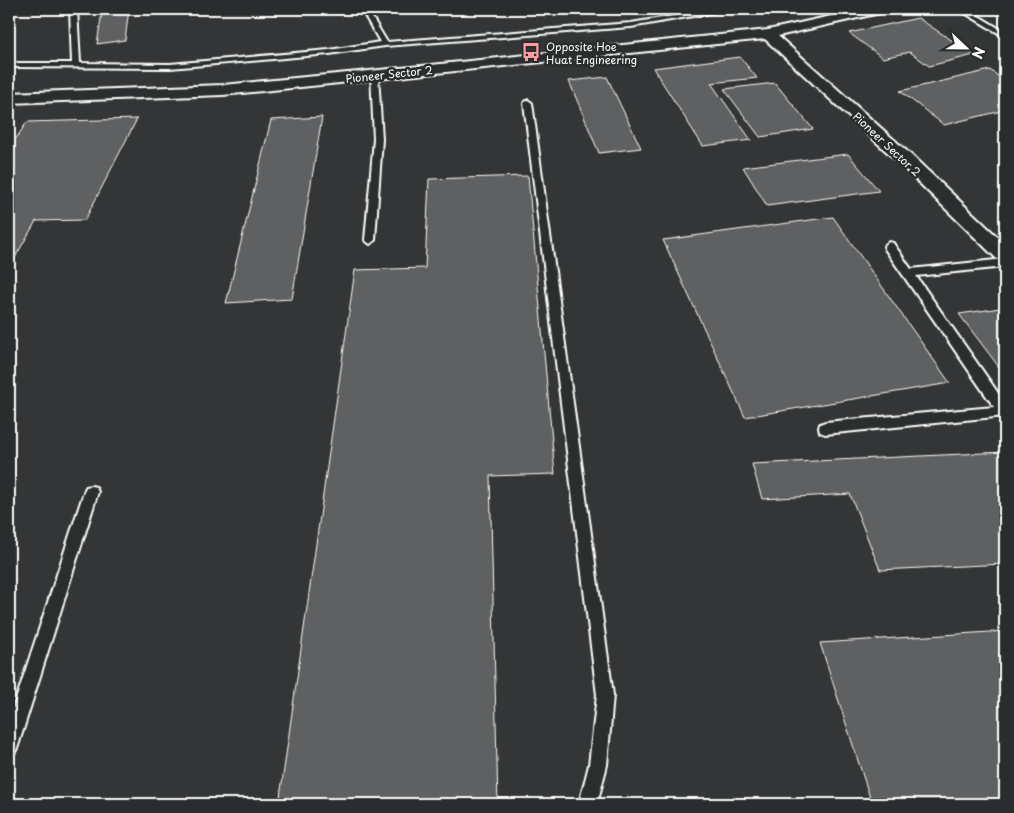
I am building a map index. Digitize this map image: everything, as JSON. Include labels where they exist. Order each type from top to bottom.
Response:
[{"type":"street","name":"Pioneer Sector 2","points":[[9,98],[223,90],[374,75],[768,34],[880,9]]},
{"type":"street","name":"Pioneer Sector 2","points":[[768,34],[1005,255]]},
{"type":"lane","points":[[73,9],[76,64]]},
{"type":"lane","points":[[364,9],[385,44]]},
{"type":"lane","points":[[9,65],[170,66],[330,52],[385,44],[631,25],[729,9]]},
{"type":"lane","points":[[962,9],[1005,35]]},
{"type":"lane","points":[[370,240],[378,139],[374,75]]},
{"type":"lane","points":[[528,103],[606,694],[598,765],[588,804]]},
{"type":"lane","points":[[825,428],[1005,411],[889,246]]},
{"type":"lane","points":[[908,273],[1005,263]]},
{"type":"lane","points":[[9,746],[91,492]]},
{"type":"building","points":[[129,9],[125,40],[97,44],[102,12]]},
{"type":"building","points":[[918,18],[974,55],[929,66],[910,52],[883,58],[849,33]]},
{"type":"building","points":[[740,57],[757,78],[711,83],[751,140],[703,146],[653,68]]},
{"type":"building","points":[[990,70],[1005,81],[1005,110],[944,125],[900,91]]},
{"type":"building","points":[[607,77],[641,148],[599,153],[569,81]]},
{"type":"building","points":[[775,83],[813,129],[760,137],[724,89]]},
{"type":"building","points":[[322,117],[292,299],[226,303],[271,120]]},
{"type":"building","points":[[137,119],[85,220],[36,221],[9,268],[9,149],[27,122]]},
{"type":"building","points":[[848,154],[879,191],[767,206],[743,167]]},
{"type":"building","points":[[528,176],[555,474],[490,476],[498,804],[279,804],[355,270],[425,268],[429,179]]},
{"type":"building","points":[[833,217],[950,383],[745,417],[663,240]]},
{"type":"building","points":[[1000,308],[1005,315],[1005,375],[959,314]]},
{"type":"building","points":[[1005,452],[1005,564],[880,570],[850,494],[762,499],[752,464]]},
{"type":"building","points":[[1005,631],[1005,804],[872,804],[820,643]]},
{"type":"place","name":"Opposite Hoe Huat Engineering","points":[[531,52]]}]
